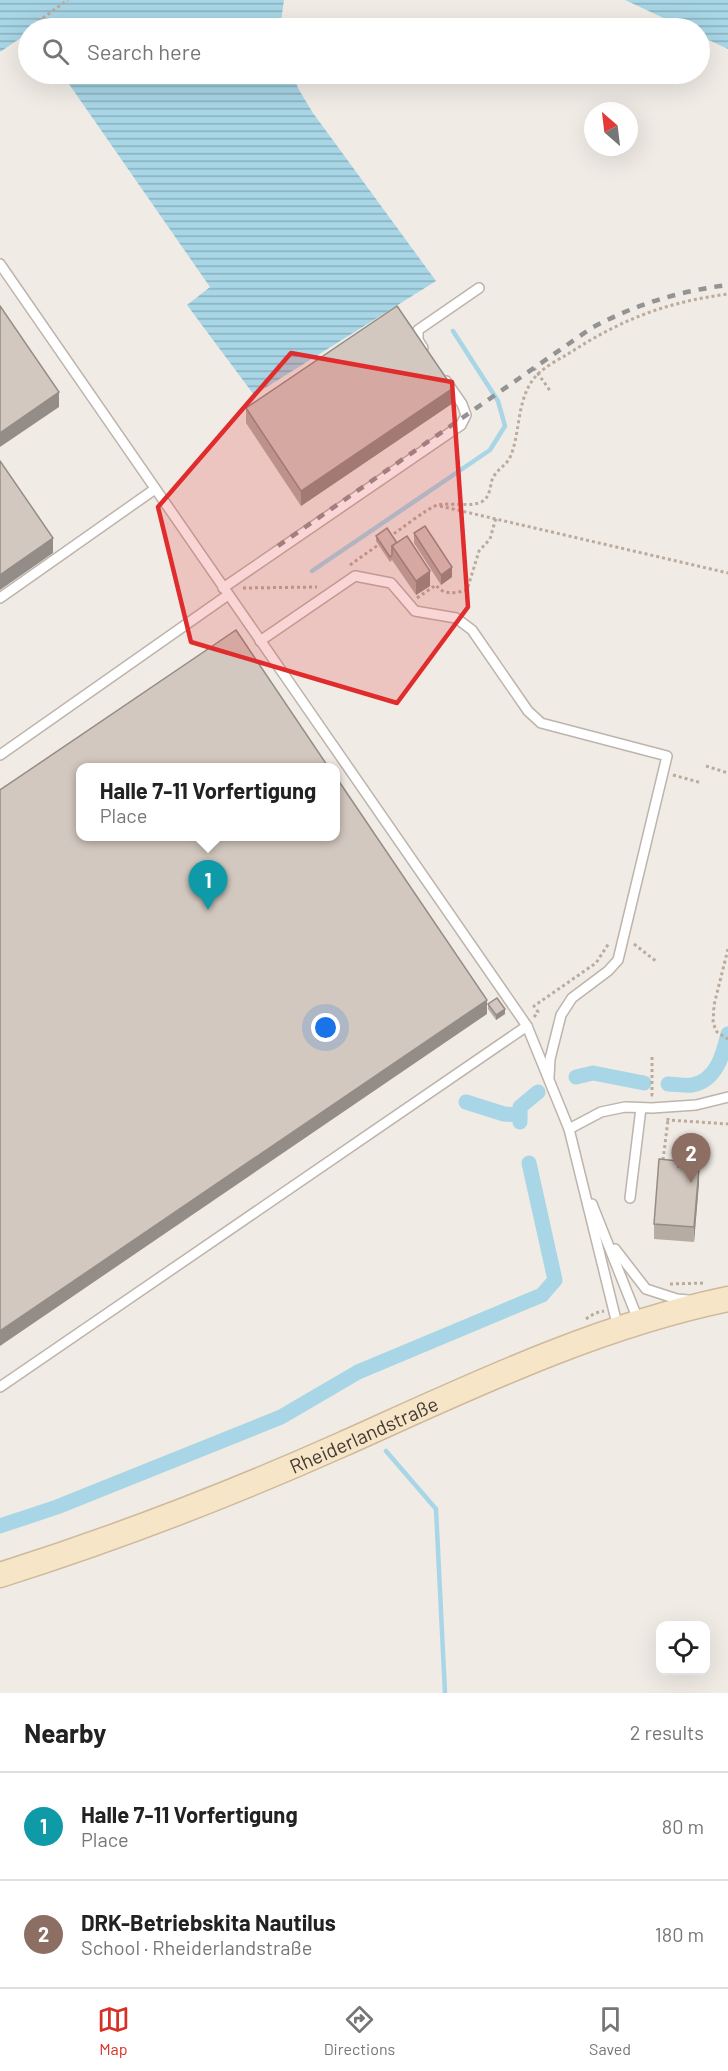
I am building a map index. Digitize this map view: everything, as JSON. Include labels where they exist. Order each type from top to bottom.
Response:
[{"type":"main road","name":"Rheiderlandstraße","points":[[0,1575],[85,1548],[167,1518],[559,1349],[629,1326],[719,1301]]},
{"type":"lane","points":[[0,264],[527,1026],[569,1129],[581,1180],[629,1326]]},
{"type":"lane","points":[[430,358],[418,340],[418,330],[479,288]]},
{"type":"lane","points":[[0,754],[461,425],[466,415],[462,404],[443,377]]},
{"type":"lane","points":[[0,598],[155,489]]},
{"type":"lane","points":[[260,641],[355,576],[391,583],[415,611],[456,618],[471,630],[528,711],[542,723],[667,756],[618,960],[608,971],[572,998],[561,1015],[550,1059],[549,1079]]},
{"type":"lane","points":[[0,1387],[527,1026]]},
{"type":"lane","points":[[569,1129],[601,1112],[625,1107],[696,1105],[728,1097]]},
{"type":"lane","points":[[630,1198],[640,1107]]},
{"type":"lane","points":[[581,1180],[608,1241],[629,1326]]},
{"type":"lane","points":[[608,1241],[646,1289],[677,1299],[719,1301]]},
{"type":"path","points":[[43,18],[69,0]]},
{"type":"path","points":[[341,570],[437,505],[474,503],[484,500],[489,494],[497,471],[507,463],[512,454],[518,422],[532,382],[548,367],[578,347],[642,314],[668,306],[728,294]]},
{"type":"path","points":[[534,368],[551,392]]},
{"type":"path","points":[[437,505],[728,573]]},
{"type":"path","points":[[409,603],[436,585],[439,590],[453,594],[467,590],[479,551],[490,539],[496,518]]},
{"type":"path","points":[[226,592],[315,588],[324,582]]},
{"type":"path","points":[[706,766],[728,773]]},
{"type":"path","points":[[663,772],[702,783]]},
{"type":"path","points":[[527,1026],[538,1012],[534,1005],[596,963],[608,946],[610,936]]},
{"type":"path","points":[[728,949],[713,1015],[713,1023],[717,1032],[728,1039]]},
{"type":"path","points":[[652,1057],[652,1095]]},
{"type":"path","points":[[663,1160],[668,1120]]},
{"type":"highlighted area","points":[[291,353],[452,382],[468,607],[397,703],[191,642],[158,507]]},
{"type":"water","points":[[0,0],[284,0],[281,18],[18,18],[18,40],[0,52]]},
{"type":"water","points":[[625,0],[728,0],[728,49],[710,41],[710,18],[664,18]]},
{"type":"water","points":[[69,84],[296,84],[313,113],[436,281],[254,395],[187,305],[210,287]]},
{"type":"building","points":[[0,306],[59,392],[0,433]]},
{"type":"building","points":[[397,306],[453,388],[301,491],[246,408]]},
{"type":"building","points":[[0,461],[53,538],[0,575]]},
{"type":"building","points":[[425,526],[452,567],[441,575],[414,533]]},
{"type":"building","points":[[387,528],[397,543],[392,546],[390,557],[376,536]]},
{"type":"building","points":[[407,536],[430,571],[416,581],[392,546]]},
{"type":"building","points":[[236,630],[326,763],[76,763],[76,841],[340,841],[340,783],[487,1000],[0,1331],[0,790]]},
{"type":"building","points":[[497,998],[505,1009],[496,1015],[488,1004]]},
{"type":"building","points":[[659,1159],[678,1161],[678,1167],[699,1168],[694,1227],[654,1224]]},
{"type":"waterway","points":[[312,571],[490,450],[505,426],[498,401],[453,331]]},
{"type":"waterway","points":[[668,1084],[692,1085],[707,1078],[713,1073],[721,1058],[728,1034]]},
{"type":"waterway","points":[[576,1077],[593,1073],[644,1083]]},
{"type":"waterway","points":[[520,1122],[520,1107],[538,1092]]},
{"type":"waterway","points":[[466,1102],[504,1114],[520,1115]]},
{"type":"waterway","points":[[0,1526],[57,1507],[281,1417],[358,1372],[542,1295],[555,1280],[529,1163]]},
{"type":"waterway","points":[[386,1451],[436,1509],[445,1693]]},
{"type":"railway","points":[[278,546],[590,329],[606,320],[657,300],[728,285]]},
{"type":"place","name":"Halle 7-11 Vorfertigung","points":[[208,910]]},
{"type":"place","name":"DRK-Betriebskita Nautilus","points":[[691,1183]]}]
